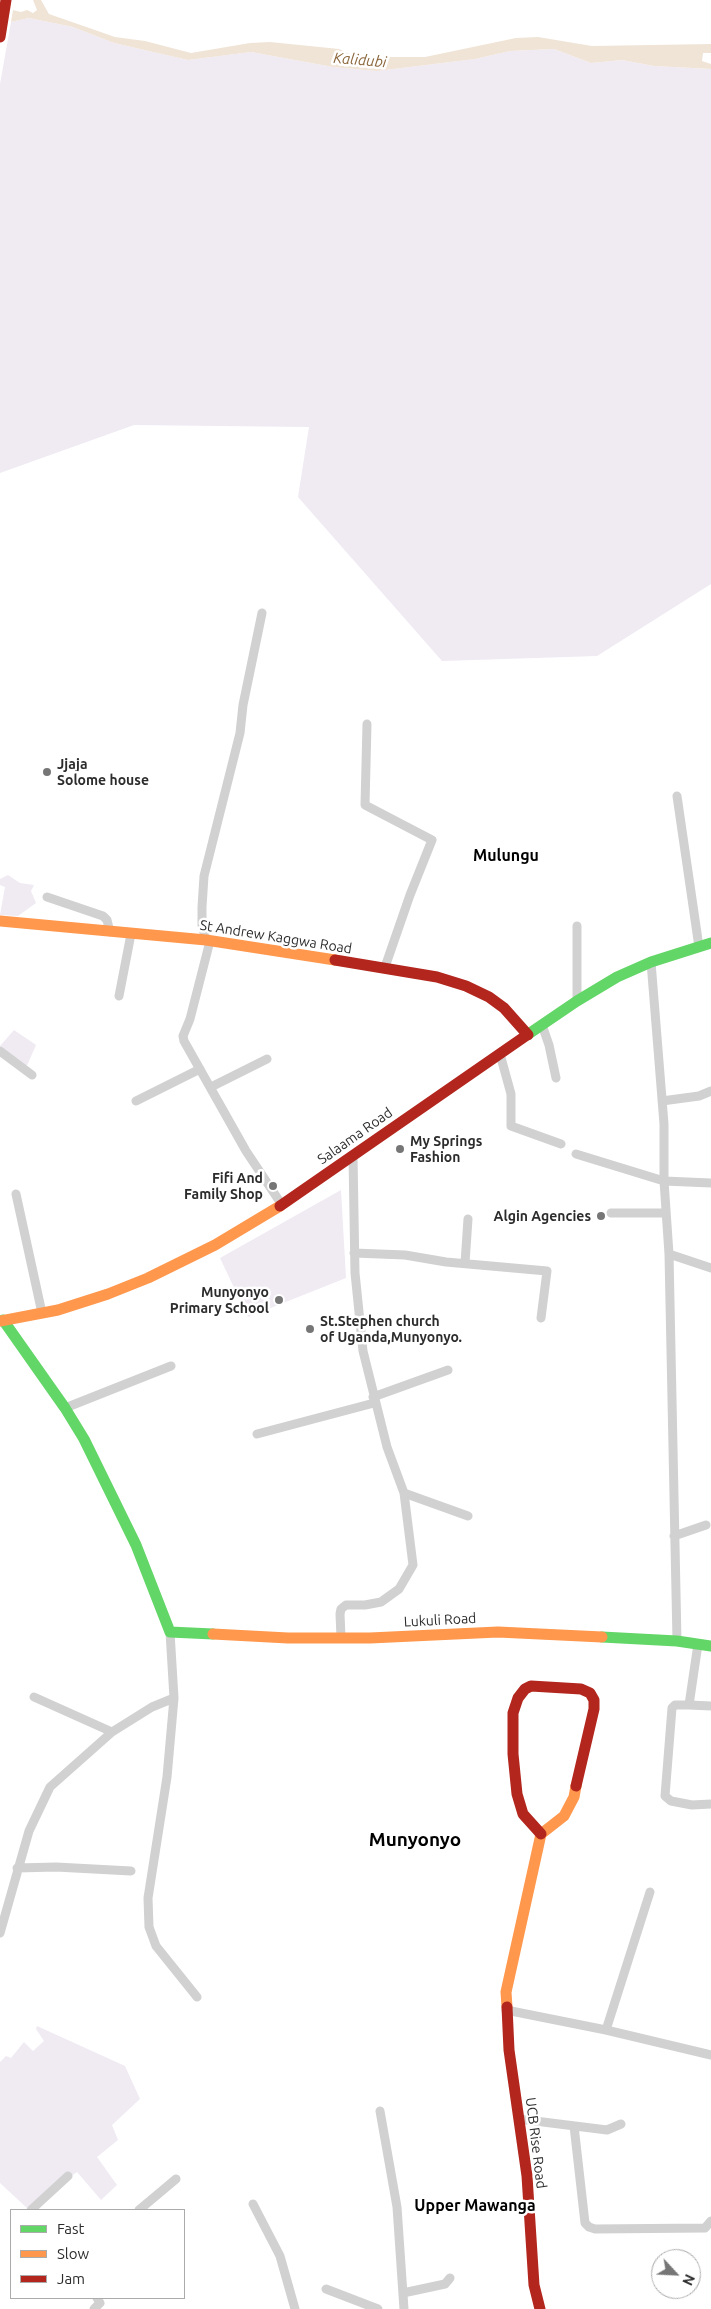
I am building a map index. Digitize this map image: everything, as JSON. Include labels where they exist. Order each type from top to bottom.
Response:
[{"type":"main road","points":[[0,36],[6,0]]},
{"type":"main road","name":"St Andrew Kaggwa Road","points":[[0,921],[208,941],[385,967],[452,981],[478,990],[504,1008],[528,1035]]},
{"type":"main road","name":"Salaama Road","points":[[2,1320],[42,1313],[108,1294],[148,1278],[215,1245],[282,1205],[577,1001],[617,977],[651,962],[711,943]]},
{"type":"main road","points":[[2,1320],[65,1408],[84,1439],[136,1545],[170,1632]]},
{"type":"main road","name":"Lukuli Road","points":[[170,1632],[288,1638],[370,1638],[498,1632],[677,1641],[711,1646]]},
{"type":"main road","points":[[531,1686],[581,1689],[590,1692],[594,1700],[594,1709],[574,1797],[564,1816],[540,1834],[523,1814],[517,1794],[513,1754],[513,1713],[518,1698],[525,1689],[531,1686]]},
{"type":"main road","name":"UCB Rise Road","points":[[540,1834],[507,1983],[506,2010],[527,2176],[534,2285],[540,2309]]},
{"type":"street","points":[[262,613],[243,705],[240,733],[204,876],[202,925],[208,941],[190,1019],[182,1036],[246,1151],[282,1205]]},
{"type":"street","points":[[366,724],[365,805],[432,840],[410,895],[385,967]]},
{"type":"street","points":[[677,796],[699,946]]},
{"type":"street","points":[[47,897],[103,916],[107,920],[110,932]]},
{"type":"street","points":[[577,926],[577,1001]]},
{"type":"street","points":[[118,996],[131,934]]},
{"type":"street","points":[[651,962],[662,1101],[664,1181],[669,1254],[677,1641]]},
{"type":"street","points":[[542,1025],[556,1078]]},
{"type":"street","points":[[0,1051],[32,1075]]},
{"type":"street","points":[[500,1054],[511,1094],[510,1126],[561,1144]]},
{"type":"street","points":[[211,1087],[267,1059]]},
{"type":"street","points":[[136,1101],[200,1069]]},
{"type":"street","points":[[662,1101],[699,1096],[711,1092]]},
{"type":"street","points":[[576,1154],[664,1181],[711,1183]]},
{"type":"street","points":[[341,1637],[341,1609],[346,1605],[365,1605],[381,1602],[399,1589],[413,1565],[404,1493],[387,1447],[373,1400],[363,1351],[354,1253],[353,1156]]},
{"type":"street","points":[[16,1194],[42,1313]]},
{"type":"street","points":[[611,1213],[666,1213]]},
{"type":"street","points":[[465,1263],[468,1220]]},
{"type":"street","points":[[354,1253],[405,1255],[547,1271],[541,1318]]},
{"type":"street","points":[[669,1254],[711,1268]]},
{"type":"street","points":[[65,1408],[171,1366]]},
{"type":"street","points":[[257,1434],[373,1400],[448,1370]]},
{"type":"street","points":[[404,1493],[468,1516]]},
{"type":"street","points":[[674,1536],[706,1524]]},
{"type":"street","points":[[170,1632],[174,1698],[167,1777],[148,1898],[149,1927],[156,1946],[197,1997]]},
{"type":"street","points":[[689,1705],[698,1644]]},
{"type":"street","points":[[34,1697],[112,1732]]},
{"type":"street","points":[[0,1934],[17,1868],[29,1831],[50,1787],[112,1732],[152,1707],[174,1698]]},
{"type":"street","points":[[711,1706],[674,1705],[672,1708],[665,1796],[671,1801],[685,1804],[703,1806],[711,1804]]},
{"type":"street","points":[[17,1868],[56,1867],[131,1871]]},
{"type":"street","points":[[606,2030],[650,1892]]},
{"type":"street","points":[[506,2010],[711,2054]]},
{"type":"street","points":[[380,2111],[397,2207],[404,2309]]},
{"type":"street","points":[[519,2119],[607,2130],[621,2124]]},
{"type":"street","points":[[574,2126],[585,2223],[589,2227],[595,2229],[705,2228],[711,2221]]},
{"type":"street","points":[[32,2209],[68,2176]]},
{"type":"street","points":[[140,2209],[176,2179]]},
{"type":"street","points":[[253,2204],[280,2256],[295,2309]]},
{"type":"street","points":[[403,2293],[445,2284],[450,2278]]},
{"type":"street","points":[[326,2289],[378,2309]]},
{"type":"street","points":[[94,2309],[100,2303],[98,2299]]},
{"type":"shaded area","points":[[29,18],[73,27],[114,43],[188,60],[251,52],[333,67],[377,71],[475,59],[510,51],[554,49],[591,63],[622,60],[654,66],[711,69],[711,584],[597,656],[442,661],[298,497],[309,427],[134,425],[0,473],[0,84],[11,22]]},
{"type":"shaded area","points":[[8,875],[20,883],[34,885],[31,891],[36,903],[18,916],[0,915],[5,887],[0,885],[0,879]]},
{"type":"shaded area","points":[[14,1030],[36,1045],[26,1068],[0,1046]]},
{"type":"shaded area","points":[[341,1190],[346,1278],[248,1317],[220,1258]]},
{"type":"shaded area","points":[[37,2026],[125,2066],[140,2099],[112,2125],[118,2140],[97,2157],[117,2185],[101,2200],[77,2172],[27,2208],[0,2183],[0,2062],[6,2056],[11,2058],[24,2042],[33,2051],[44,2041],[36,2029]]},
{"type":"water","name":"Kalidubi","points":[[33,0],[41,0],[49,14],[115,37],[145,41],[191,53],[250,43],[270,42],[339,49],[350,54],[369,57],[425,57],[516,38],[538,37],[592,46],[711,44],[711,53],[703,53],[702,61],[711,64],[711,69],[654,66],[622,60],[591,63],[554,49],[510,51],[475,59],[377,71],[333,67],[251,52],[188,60],[114,43],[73,27],[29,18],[11,22],[13,10],[21,12],[27,10],[33,13],[37,10]]},
{"type":"traffic: fast","points":[[527,1035],[617,977],[651,962],[711,943]]},
{"type":"traffic: fast","points":[[3,1320],[65,1408],[84,1439],[136,1545],[170,1632],[213,1634]]},
{"type":"traffic: fast","points":[[602,1637],[677,1641],[711,1646]]},
{"type":"traffic: slow","points":[[0,921],[206,940],[335,960]]},
{"type":"traffic: slow","points":[[0,1321],[58,1310],[108,1294],[148,1278],[215,1245],[280,1206]]},
{"type":"traffic: slow","points":[[213,1634],[288,1638],[370,1638],[498,1632],[602,1637]]},
{"type":"traffic: slow","points":[[507,2007],[506,1992],[541,1834],[564,1816],[574,1797],[576,1786]]},
{"type":"traffic: jam","points":[[0,37],[6,0]]},
{"type":"traffic: jam","points":[[335,960],[437,977],[466,986],[489,997],[504,1008],[528,1035]]},
{"type":"traffic: jam","points":[[280,1206],[527,1035]]},
{"type":"traffic: jam","points":[[541,1834],[523,1814],[517,1794],[513,1754],[513,1713],[518,1698],[525,1689],[531,1686],[581,1689],[590,1693],[594,1700],[594,1709],[576,1786]]},
{"type":"traffic: jam","points":[[507,2007],[509,2050],[527,2176],[534,2285],[540,2309]]},
{"type":"place","name":"Jjaja Solome house","points":[[47,772]]},
{"type":"place","name":"My Springs Fashion","points":[[400,1149]]},
{"type":"place","name":"Fifi And Family Shop","points":[[273,1186]]},
{"type":"place","name":"Algin Agencies","points":[[601,1216]]},
{"type":"place","name":"Munyonyo Primary School","points":[[279,1300]]},
{"type":"place","name":"St.Stephen church of Uganda,Munyonyo.","points":[[310,1329]]},
{"type":"district","name":"Mulungu","points":[[506,856]]},
{"type":"district","name":"Munyonyo","points":[[415,1840]]},
{"type":"district","name":"Upper Mawanga","points":[[475,2206]]}]
